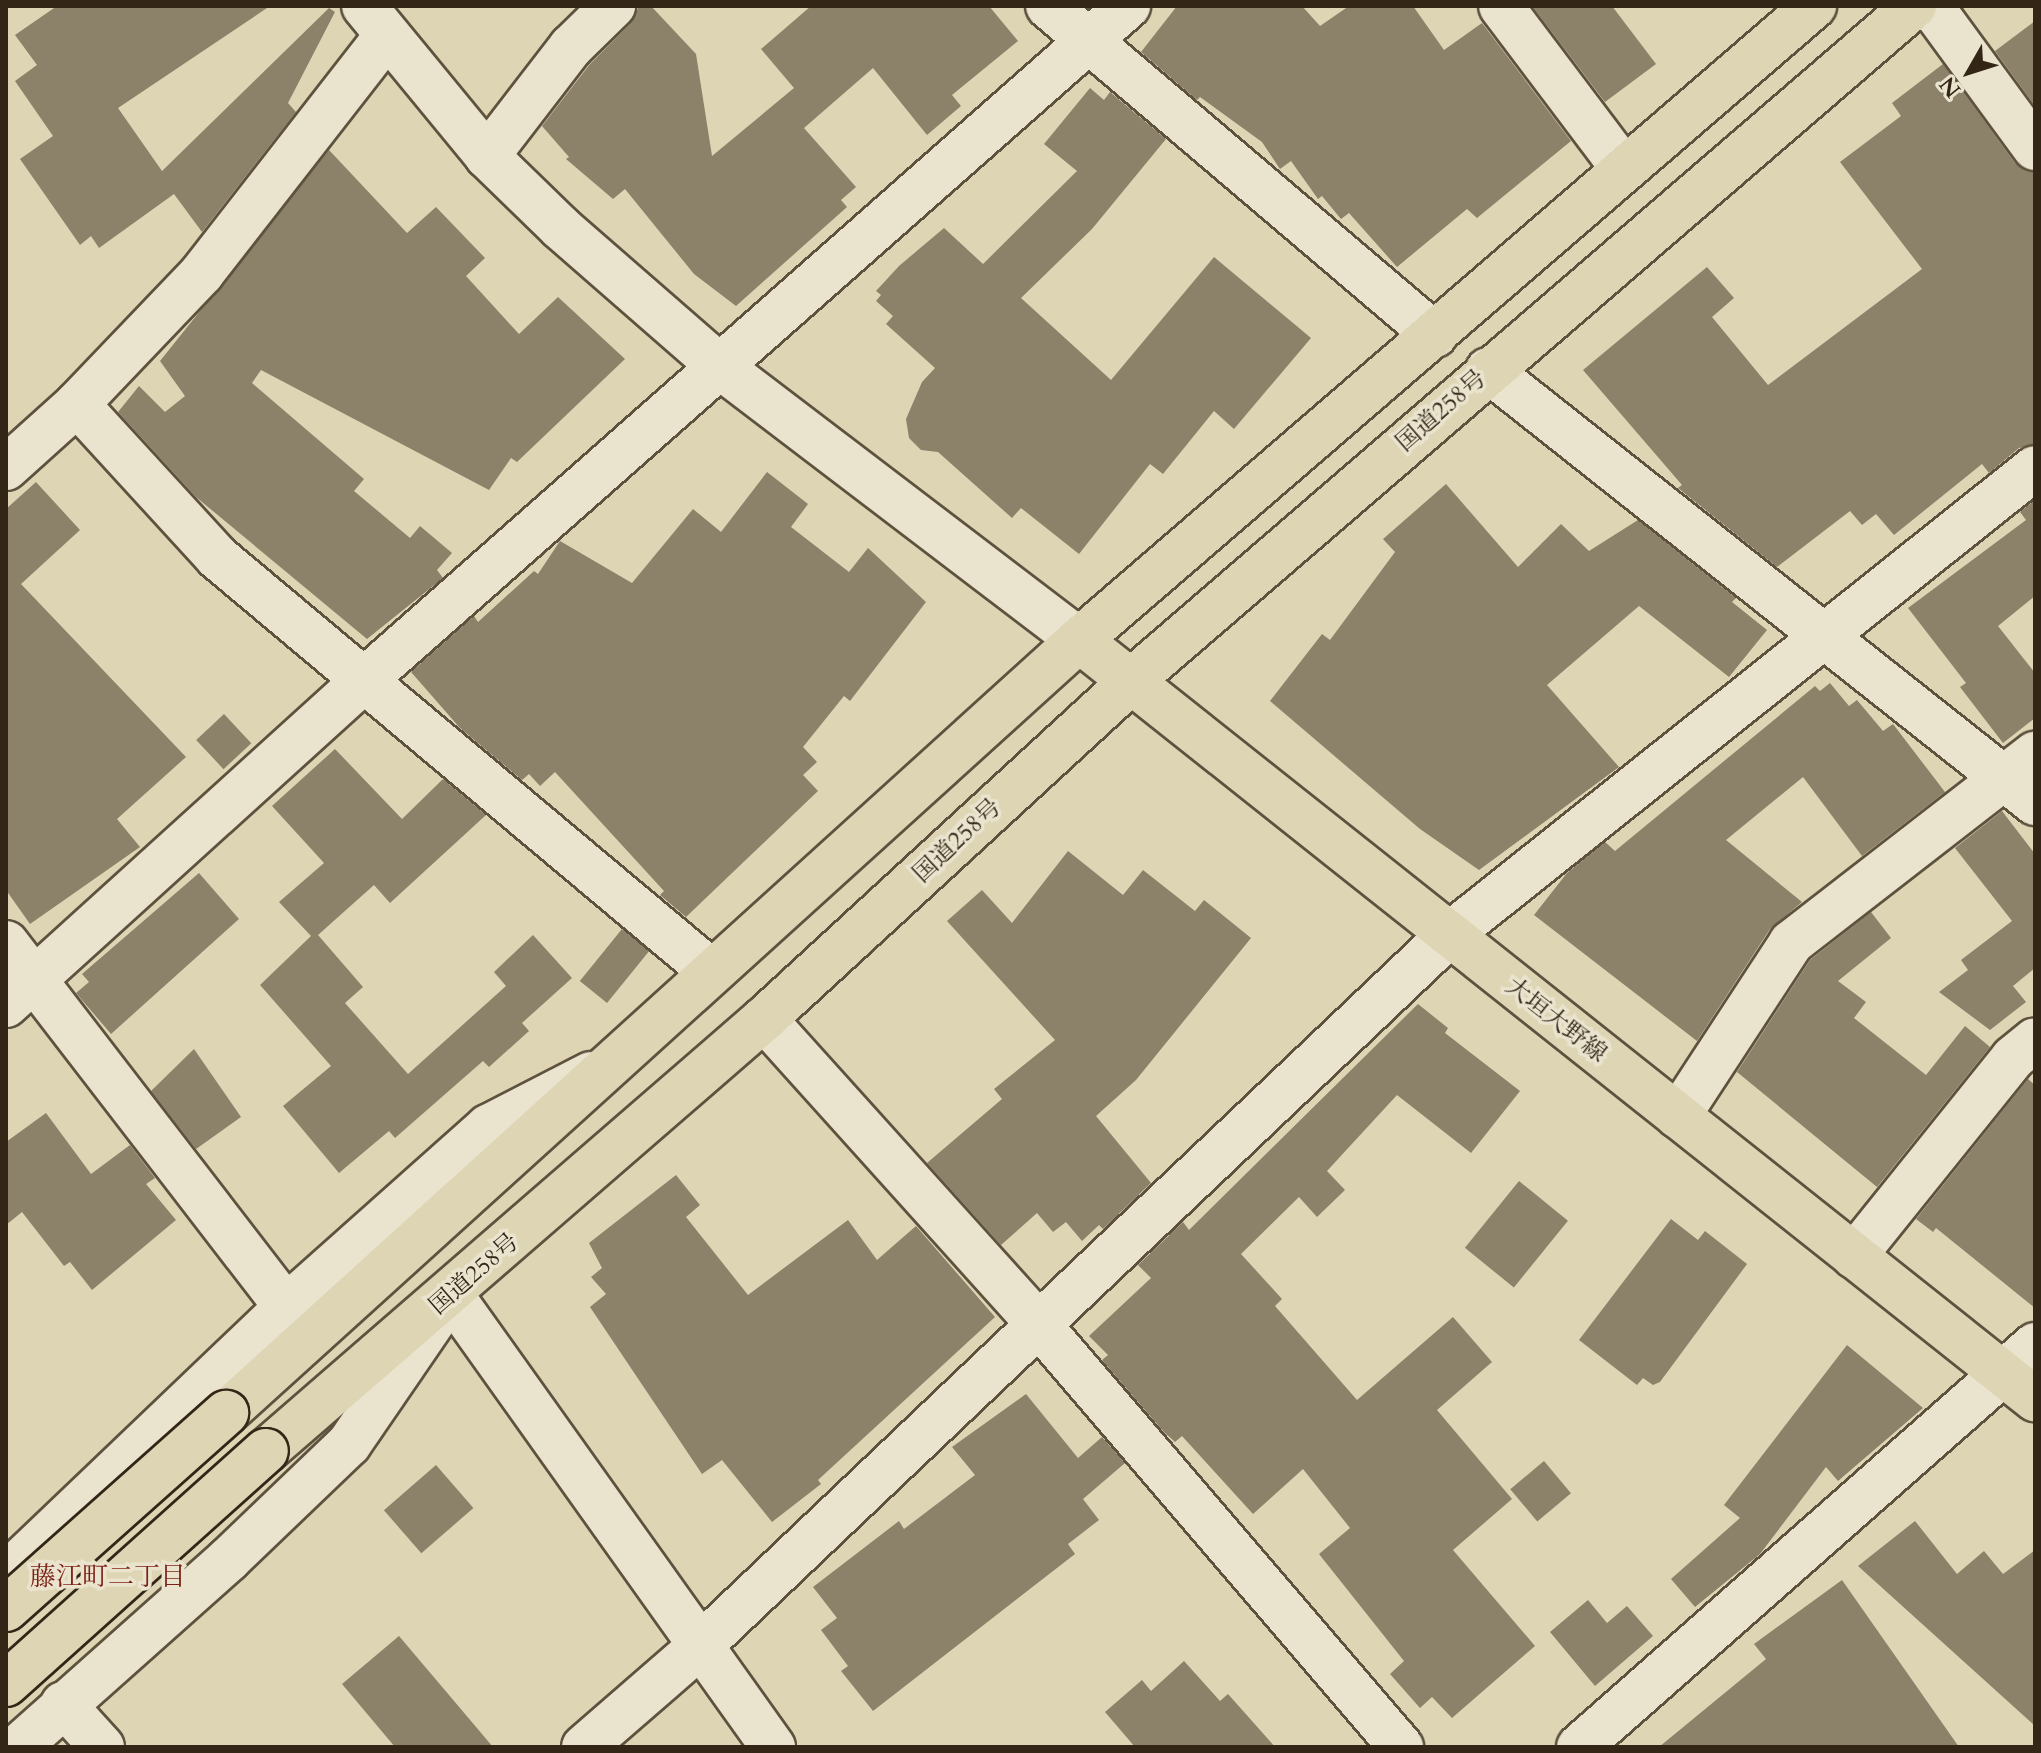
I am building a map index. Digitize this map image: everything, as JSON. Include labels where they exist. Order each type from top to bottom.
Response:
[{"type":"main road","points":[[6,1609],[1079,640],[1814,6]]},
{"type":"main road","name":"国道258号","points":[[6,1684],[266,1451],[451,1295],[764,1019],[1131,681],[1488,370],[1914,6]]},
{"type":"main road","name":"大垣大野線","points":[[1079,640],[2035,1399]]},
{"type":"street","points":[[487,156],[571,47],[613,6]]},
{"type":"street","points":[[1048,6],[1435,335]]},
{"type":"street","points":[[19,993],[718,365],[1128,6]]},
{"type":"street","points":[[1501,6],[1623,168]]},
{"type":"street","points":[[1931,6],[2035,148]]},
{"type":"street","points":[[6,468],[77,404],[202,273],[374,22],[487,156],[718,365],[1079,640]]},
{"type":"street","points":[[1488,370],[1824,638],[2024,778],[1791,943],[1678,1116]]},
{"type":"street","points":[[77,404],[217,557],[362,682],[712,972]]},
{"type":"street","points":[[584,1747],[700,1646],[1449,935],[2035,468]]},
{"type":"street","points":[[6,943],[19,993],[286,1307]]},
{"type":"street","points":[[764,1019],[1040,1326],[1401,1747]]},
{"type":"street","points":[[1854,1256],[2013,1058],[2035,1040]]},
{"type":"street","points":[[6,1575],[286,1307],[488,1127],[617,1060]]},
{"type":"street","points":[[18,1747],[229,1559],[349,1444],[451,1295],[773,1747]]},
{"type":"street","points":[[1579,1747],[2001,1371],[2035,1345]]},
{"type":"street","points":[[63,1704],[102,1747]]},
{"type":"building","points":[[57,6],[270,6],[118,108],[162,171],[329,8],[335,12],[288,103],[296,112],[202,232],[174,194],[99,248],[91,236],[80,245],[20,159],[53,136],[15,81],[37,65],[15,35]]},
{"type":"building","points":[[639,6],[651,6],[696,54],[712,156],[794,88],[761,49],[811,6],[989,6],[1018,41],[952,95],[961,106],[927,135],[873,68],[804,128],[856,187],[841,200],[847,207],[736,306],[694,274],[625,189],[613,199],[566,159],[569,157],[542,126],[590,64],[630,24]]},
{"type":"building","points":[[1177,6],[1302,6],[1320,26],[1349,6],[1413,6],[1444,50],[1482,23],[1571,141],[1477,218],[1467,209],[1397,267],[1349,213],[1341,219],[1322,196],[1318,199],[1291,161],[1280,169],[1262,142],[1200,97],[1197,100],[1141,52]]},
{"type":"building","points":[[1532,6],[1612,6],[1656,64],[1605,102]]},
{"type":"building","points":[[2035,21],[2035,106],[1995,51]]},
{"type":"building","points":[[1943,64],[2015,163],[2035,173],[2035,444],[2019,448],[1989,473],[1982,464],[1894,535],[1876,514],[1862,525],[1850,511],[1777,567],[1678,488],[1682,485],[1583,370],[1707,267],[1734,298],[1712,317],[1768,385],[1922,269],[1840,162],[1901,116],[1892,103]]},
{"type":"building","points":[[1090,88],[1104,100],[1110,92],[1166,139],[1092,229],[1021,298],[1111,380],[1214,257],[1311,338],[1234,429],[1214,411],[1163,474],[1150,464],[1079,554],[1021,508],[1012,518],[938,452],[921,450],[909,438],[906,419],[922,382],[935,368],[886,324],[893,316],[876,301],[881,295],[876,291],[899,266],[944,228],[983,264],[1077,171],[1044,144]]},
{"type":"building","points":[[329,150],[407,233],[436,207],[485,258],[466,276],[519,334],[558,297],[625,359],[517,462],[511,458],[489,490],[261,370],[252,383],[364,479],[354,491],[410,538],[420,526],[452,553],[437,570],[443,578],[367,639],[196,497],[118,412],[139,386],[165,412],[185,396],[160,361]]},
{"type":"building","points":[[767,472],[808,504],[791,527],[849,572],[868,548],[926,602],[850,701],[844,696],[803,747],[817,762],[803,775],[818,791],[686,917],[660,895],[664,891],[555,772],[540,786],[529,774],[522,780],[460,728],[411,672],[474,616],[478,622],[534,571],[538,574],[560,541],[632,583],[693,509],[721,532]]},
{"type":"building","points":[[36,482],[80,530],[21,584],[186,757],[117,819],[140,847],[30,924],[6,890],[6,509]]},
{"type":"building","points":[[1446,484],[1518,567],[1561,524],[1589,551],[1638,520],[1736,598],[1732,602],[1767,630],[1729,677],[1639,606],[1547,685],[1619,767],[1479,870],[1420,829],[1270,701],[1322,634],[1330,640],[1395,552],[1383,539]]},
{"type":"building","points":[[2035,500],[2035,596],[1998,626],[2035,673],[2035,718],[2003,743],[1960,687],[1966,683],[1908,608],[2026,520],[2020,512]]},
{"type":"building","points":[[1830,683],[1849,706],[1857,700],[1883,731],[1893,724],[1945,792],[1862,856],[1803,777],[1726,840],[1802,902],[1770,929],[1697,1041],[1534,915],[1567,873],[1605,842],[1615,851],[1815,686],[1820,691]]},
{"type":"building","points":[[224,714],[251,743],[223,769],[196,740]]},
{"type":"building","points":[[335,749],[402,819],[443,779],[486,815],[390,903],[374,885],[318,935],[363,987],[345,1003],[408,1074],[506,986],[494,972],[533,935],[572,978],[522,1023],[529,1031],[489,1067],[483,1061],[395,1138],[389,1131],[339,1173],[283,1106],[331,1066],[260,985],[311,936],[279,902],[324,863],[272,806]]},
{"type":"building","points":[[2002,811],[2035,854],[2035,968],[2013,986],[2026,1002],[1990,1030],[1939,992],[1968,970],[1961,960],[2012,921],[1955,848]]},
{"type":"building","points":[[1068,851],[1123,895],[1143,870],[1195,911],[1204,900],[1251,938],[1136,1080],[1096,1116],[1151,1183],[1103,1229],[1099,1225],[1082,1241],[1066,1222],[1053,1232],[1037,1213],[1001,1245],[927,1163],[1002,1099],[994,1089],[1055,1040],[947,921],[982,890],[1012,923]]},
{"type":"building","points":[[199,873],[239,919],[111,1034],[76,993],[89,982],[82,974]]},
{"type":"building","points":[[1871,912],[1891,938],[1838,981],[1866,1002],[1854,1018],[1926,1075],[1965,1026],[1990,1047],[1877,1187],[1737,1072],[1810,960]]},
{"type":"building","points":[[622,929],[649,951],[607,1003],[580,981]]},
{"type":"building","points":[[1418,1004],[1448,1028],[1445,1033],[1520,1091],[1471,1153],[1397,1095],[1327,1171],[1345,1190],[1317,1217],[1299,1197],[1241,1254],[1282,1299],[1275,1306],[1357,1400],[1453,1317],[1492,1362],[1437,1410],[1512,1499],[1453,1550],[1535,1646],[1452,1718],[1432,1697],[1420,1708],[1390,1674],[1404,1661],[1319,1554],[1350,1528],[1303,1469],[1253,1514],[1182,1436],[1175,1442],[1163,1431],[1102,1360],[1108,1355],[1089,1336],[1151,1278],[1138,1265],[1183,1222],[1189,1230]]},
{"type":"building","points":[[194,1049],[241,1117],[196,1149],[151,1091]]},
{"type":"building","points":[[2028,1079],[2035,1085],[2035,1308],[1936,1228],[1933,1232],[1916,1219]]},
{"type":"building","points":[[46,1113],[91,1174],[130,1145],[155,1178],[146,1184],[176,1220],[92,1290],[70,1262],[64,1266],[22,1212],[6,1225],[6,1142]]},
{"type":"building","points":[[676,1175],[700,1205],[686,1217],[748,1295],[848,1220],[877,1260],[916,1226],[995,1317],[818,1480],[821,1484],[772,1522],[722,1460],[702,1474],[590,1307],[606,1294],[591,1277],[602,1268],[589,1243]]},
{"type":"building","points":[[1519,1181],[1568,1221],[1514,1287],[1465,1248]]},
{"type":"building","points":[[1671,1219],[1698,1240],[1705,1231],[1747,1264],[1660,1382],[1653,1385],[1643,1378],[1637,1385],[1579,1340]]},
{"type":"building","points":[[1847,1345],[1923,1408],[1838,1481],[1826,1467],[1760,1554],[1695,1607],[1671,1579],[1740,1518],[1724,1505]]},
{"type":"building","points":[[1026,1394],[1078,1458],[1102,1437],[1125,1463],[1083,1499],[1099,1520],[1068,1544],[1075,1554],[873,1711],[841,1671],[848,1666],[821,1630],[837,1618],[813,1587],[899,1521],[904,1529],[975,1475],[952,1447]]},
{"type":"building","points":[[1544,1461],[1571,1493],[1537,1521],[1510,1489]]},
{"type":"building","points":[[436,1465],[473,1508],[421,1553],[384,1510]]},
{"type":"building","points":[[1915,1521],[1957,1574],[1984,1551],[2003,1574],[2035,1550],[2035,1726],[1858,1566]]},
{"type":"building","points":[[1842,1580],[1959,1747],[1659,1747],[1766,1659],[1754,1644]]},
{"type":"building","points":[[1588,1600],[1607,1623],[1627,1606],[1653,1636],[1595,1686],[1550,1632]]},
{"type":"building","points":[[399,1636],[493,1747],[395,1747],[342,1684]]},
{"type":"building","points":[[1184,1661],[1220,1701],[1228,1694],[1275,1747],[1135,1747],[1105,1712],[1142,1680],[1151,1691]]},
{"type":"district","name":"藤江町二丁目","points":[[108,1577]]}]
